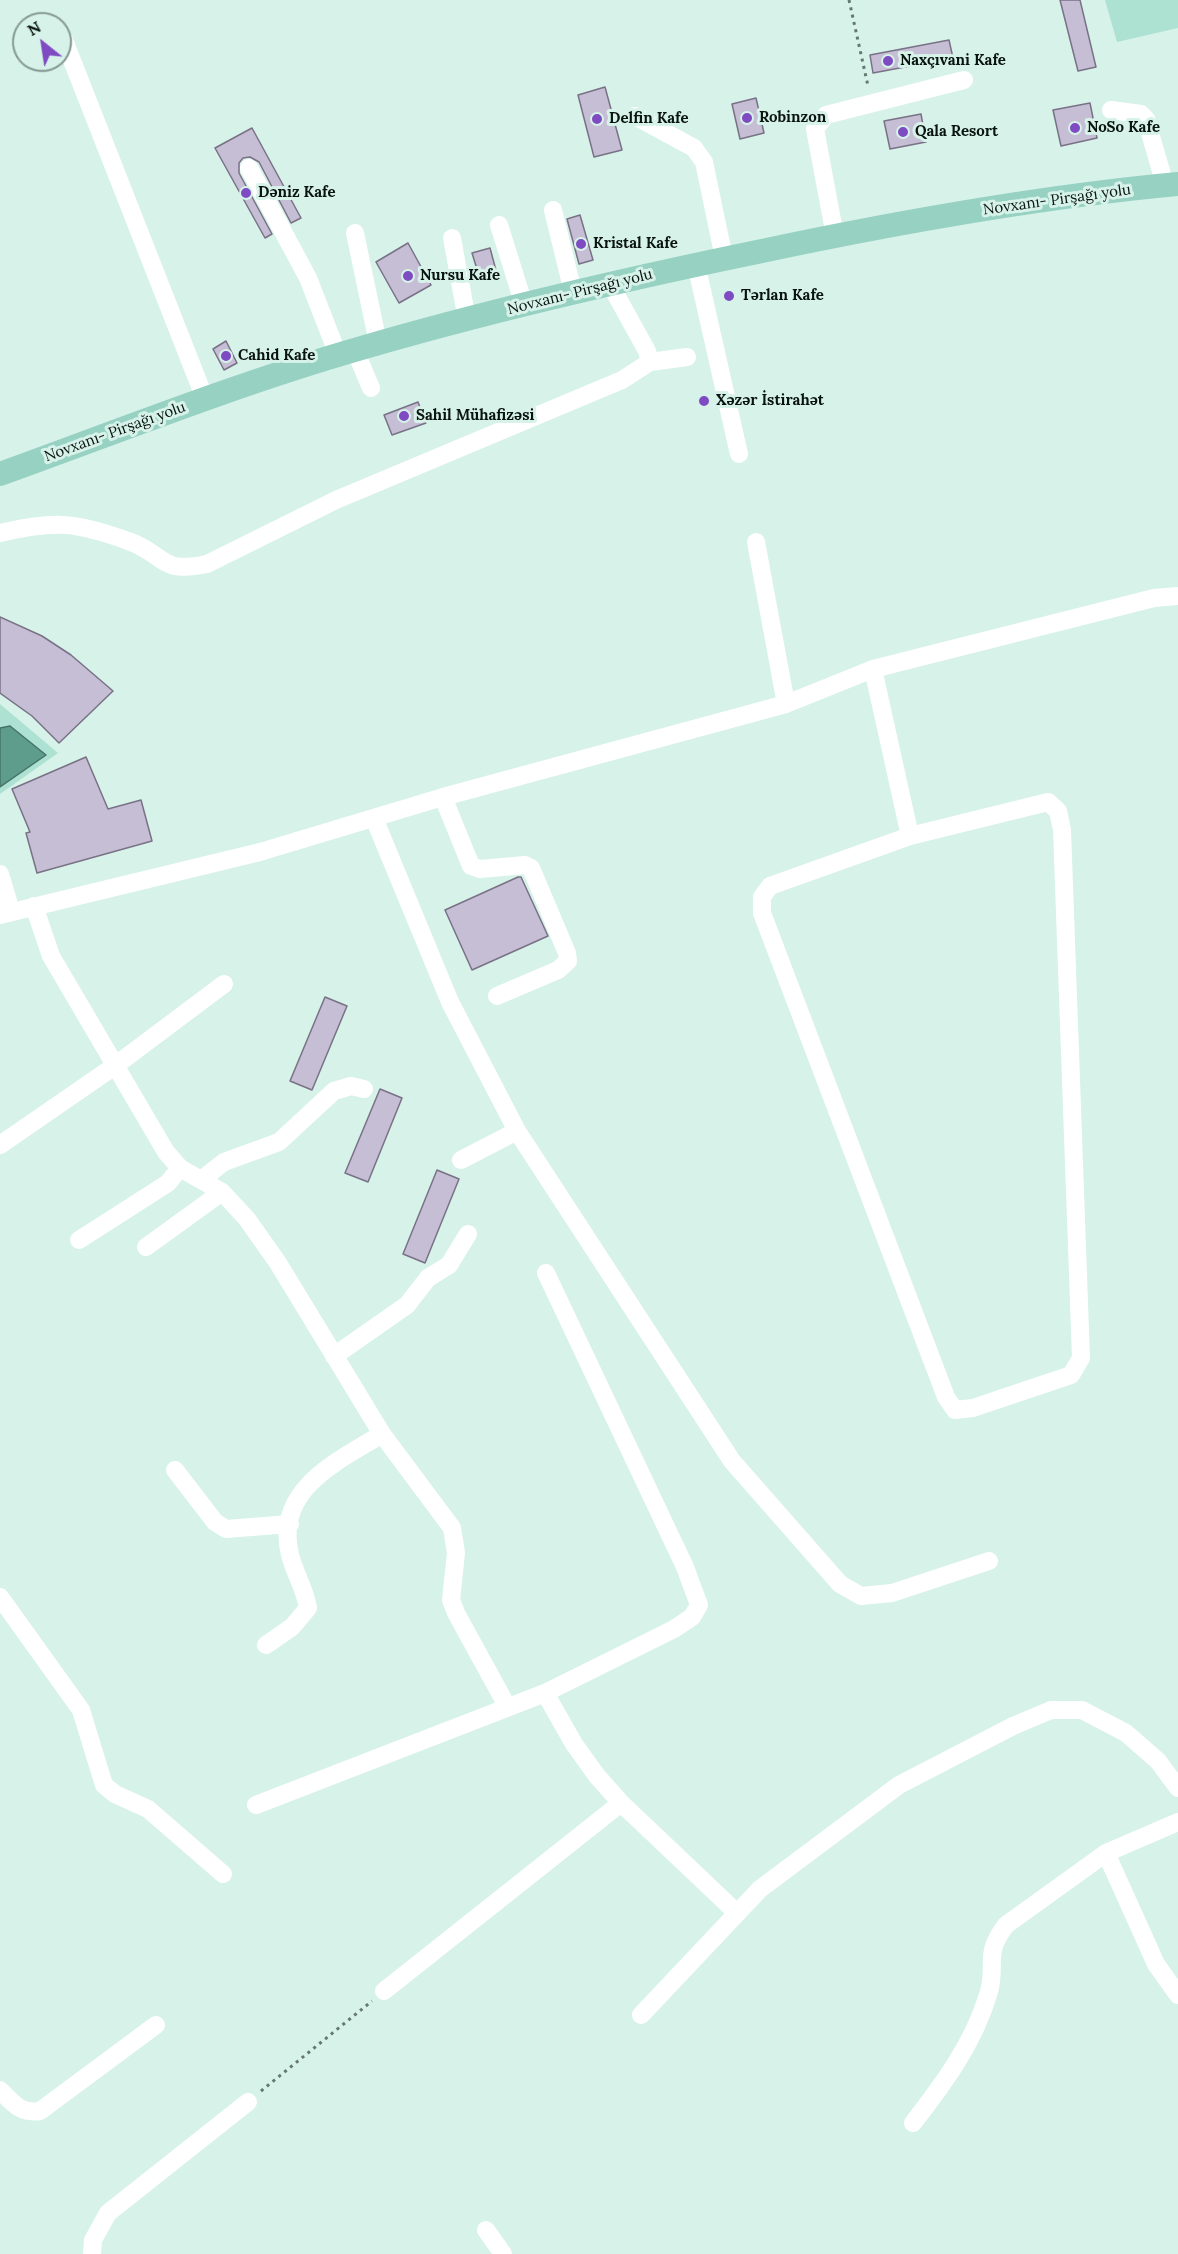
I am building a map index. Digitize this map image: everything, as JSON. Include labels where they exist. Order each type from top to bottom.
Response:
[{"type":"main road","name":"Novxanı- Pirşağı yolu","points":[[0,474],[205,399],[347,352],[573,292],[724,258],[919,220],[1171,184]]},
{"type":"street","points":[[72,60],[205,399]]},
{"type":"street","points":[[835,236],[815,129],[826,115],[964,80]]},
{"type":"street","points":[[1111,110],[1141,114],[1146,118],[1171,184]]},
{"type":"street","points":[[635,116],[694,148],[704,162],[724,258]]},
{"type":"street","points":[[249,168],[347,352],[371,388]]},
{"type":"street","points":[[552,210],[573,292]]},
{"type":"street","points":[[499,225],[524,305]]},
{"type":"street","points":[[355,233],[378,343]]},
{"type":"street","points":[[452,238],[467,320]]},
{"type":"street","points":[[696,264],[739,454]]},
{"type":"street","points":[[610,284],[647,351],[650,362]]},
{"type":"street","points":[[0,533],[57,523],[85,528],[134,543],[167,564],[184,568],[207,564],[336,500],[621,380],[650,362],[687,357]]},
{"type":"street","points":[[756,542],[786,704]]},
{"type":"street","points":[[0,874],[5,913],[105,892],[225,862],[443,797],[786,704],[873,669],[1154,598],[1178,596]]},
{"type":"street","points":[[873,669],[910,836]]},
{"type":"street","points":[[443,797],[471,866],[480,869],[525,865],[531,868],[567,953],[567,961],[558,970],[497,996]]},
{"type":"street","points":[[1048,802],[1058,811],[1062,830],[1081,1358],[1071,1375],[974,1408],[955,1410],[946,1397],[762,913],[762,897],[770,886],[910,836],[1048,802]]},
{"type":"street","points":[[374,818],[450,1002],[517,1131],[732,1461],[840,1584],[861,1596],[892,1593],[989,1561]]},
{"type":"street","points":[[34,906],[51,956],[166,1152],[180,1168],[222,1192],[248,1219],[278,1263],[382,1434],[452,1528],[456,1553],[452,1600],[456,1613],[507,1706]]},
{"type":"street","points":[[0,1145],[116,1065],[224,984]]},
{"type":"street","points":[[201,1180],[224,1162],[279,1142],[334,1091],[351,1086],[364,1089]]},
{"type":"street","points":[[461,1160],[517,1131]]},
{"type":"street","points":[[79,1240],[168,1183],[180,1168]]},
{"type":"street","points":[[146,1247],[222,1192]]},
{"type":"street","points":[[334,1356],[407,1305],[428,1278],[449,1265],[468,1234]]},
{"type":"street","points":[[256,1805],[545,1693],[674,1629],[692,1617],[699,1605],[685,1567],[546,1273]]},
{"type":"street","points":[[266,1645],[292,1627],[308,1608],[306,1594],[291,1556],[288,1536],[294,1507],[307,1483],[382,1434]]},
{"type":"street","points":[[175,1470],[215,1522],[226,1529],[290,1524]]},
{"type":"street","points":[[0,1597],[81,1710],[104,1785],[115,1794],[148,1809],[223,1874]]},
{"type":"street","points":[[545,1693],[580,1752],[621,1803],[737,1913]]},
{"type":"street","points":[[641,2015],[760,1889],[899,1785],[1013,1726],[1051,1710],[1082,1710],[1126,1733],[1158,1761],[1178,1788]]},
{"type":"street","points":[[384,1991],[621,1803]]},
{"type":"street","points":[[913,2123],[960,2062],[990,1992],[995,1940],[1006,1925],[1106,1853],[1178,1822]]},
{"type":"street","points":[[1106,1853],[1156,1964],[1178,1995]]},
{"type":"street","points":[[0,2090],[18,2109],[29,2113],[40,2111],[156,2025]]},
{"type":"street","points":[[92,2254],[93,2240],[108,2213],[248,2102]]},
{"type":"street","points":[[486,2230],[503,2254]]},
{"type":"path","points":[[849,0],[872,102]]},
{"type":"path","points":[[248,2102],[384,1991]]},
{"type":"shaded area","points":[[1105,0],[1178,0],[1178,28],[1117,42]]},
{"type":"shaded area","points":[[0,704],[58,753],[0,794]]},
{"type":"shaded area","points":[[10,726],[46,755],[0,787],[0,728]]},
{"type":"building","points":[[1060,0],[1080,0],[1096,67],[1078,71]]},
{"type":"building","points":[[949,40],[953,58],[873,73],[870,55]]},
{"type":"building","points":[[605,87],[622,150],[594,157],[578,95]]},
{"type":"building","points":[[756,98],[764,133],[740,139],[732,104]]},
{"type":"building","points":[[1090,103],[1097,138],[1061,146],[1053,110]]},
{"type":"building","points":[[921,114],[926,142],[890,149],[884,121]]},
{"type":"building","points":[[252,128],[301,218],[291,223],[259,162],[250,157],[243,158],[239,163],[239,173],[272,234],[265,238],[215,148]]},
{"type":"building","points":[[580,215],[593,260],[579,264],[567,219]]},
{"type":"building","points":[[408,243],[431,285],[399,303],[376,262]]},
{"type":"building","points":[[490,248],[497,274],[480,279],[472,253]]},
{"type":"building","points":[[226,341],[237,363],[224,370],[213,349]]},
{"type":"building","points":[[418,402],[426,423],[392,435],[384,415]]},
{"type":"building","points":[[0,617],[42,636],[71,655],[113,691],[59,743],[32,716],[0,693]]},
{"type":"building","points":[[86,757],[108,809],[141,800],[152,841],[37,873],[26,833],[30,832],[12,789]]},
{"type":"building","points":[[521,877],[548,936],[472,970],[445,910]]},
{"type":"building","points":[[325,997],[347,1006],[312,1090],[290,1081]]},
{"type":"building","points":[[380,1089],[402,1098],[368,1182],[345,1173]]},
{"type":"building","points":[[437,1170],[459,1179],[425,1263],[403,1254]]},
{"type":"place","name":"Naxçıvani Kafe","points":[[888,61]]},
{"type":"place","name":"Robinzon","points":[[747,118]]},
{"type":"place","name":"Delfin Kafe","points":[[597,119]]},
{"type":"place","name":"NoSo Kafe","points":[[1075,128]]},
{"type":"place","name":"Qala Resort","points":[[903,132]]},
{"type":"place","name":"Dəniz Kafe","points":[[246,193]]},
{"type":"place","name":"Kristal Kafe","points":[[581,244]]},
{"type":"place","name":"Nursu Kafe","points":[[408,276]]},
{"type":"place","name":"Tərlan Kafe","points":[[729,296]]},
{"type":"place","name":"Cahid Kafe","points":[[226,356]]},
{"type":"place","name":"Xəzər İstirahət","points":[[704,401]]},
{"type":"place","name":"Sahil Mühafizəsi","points":[[404,416]]}]
